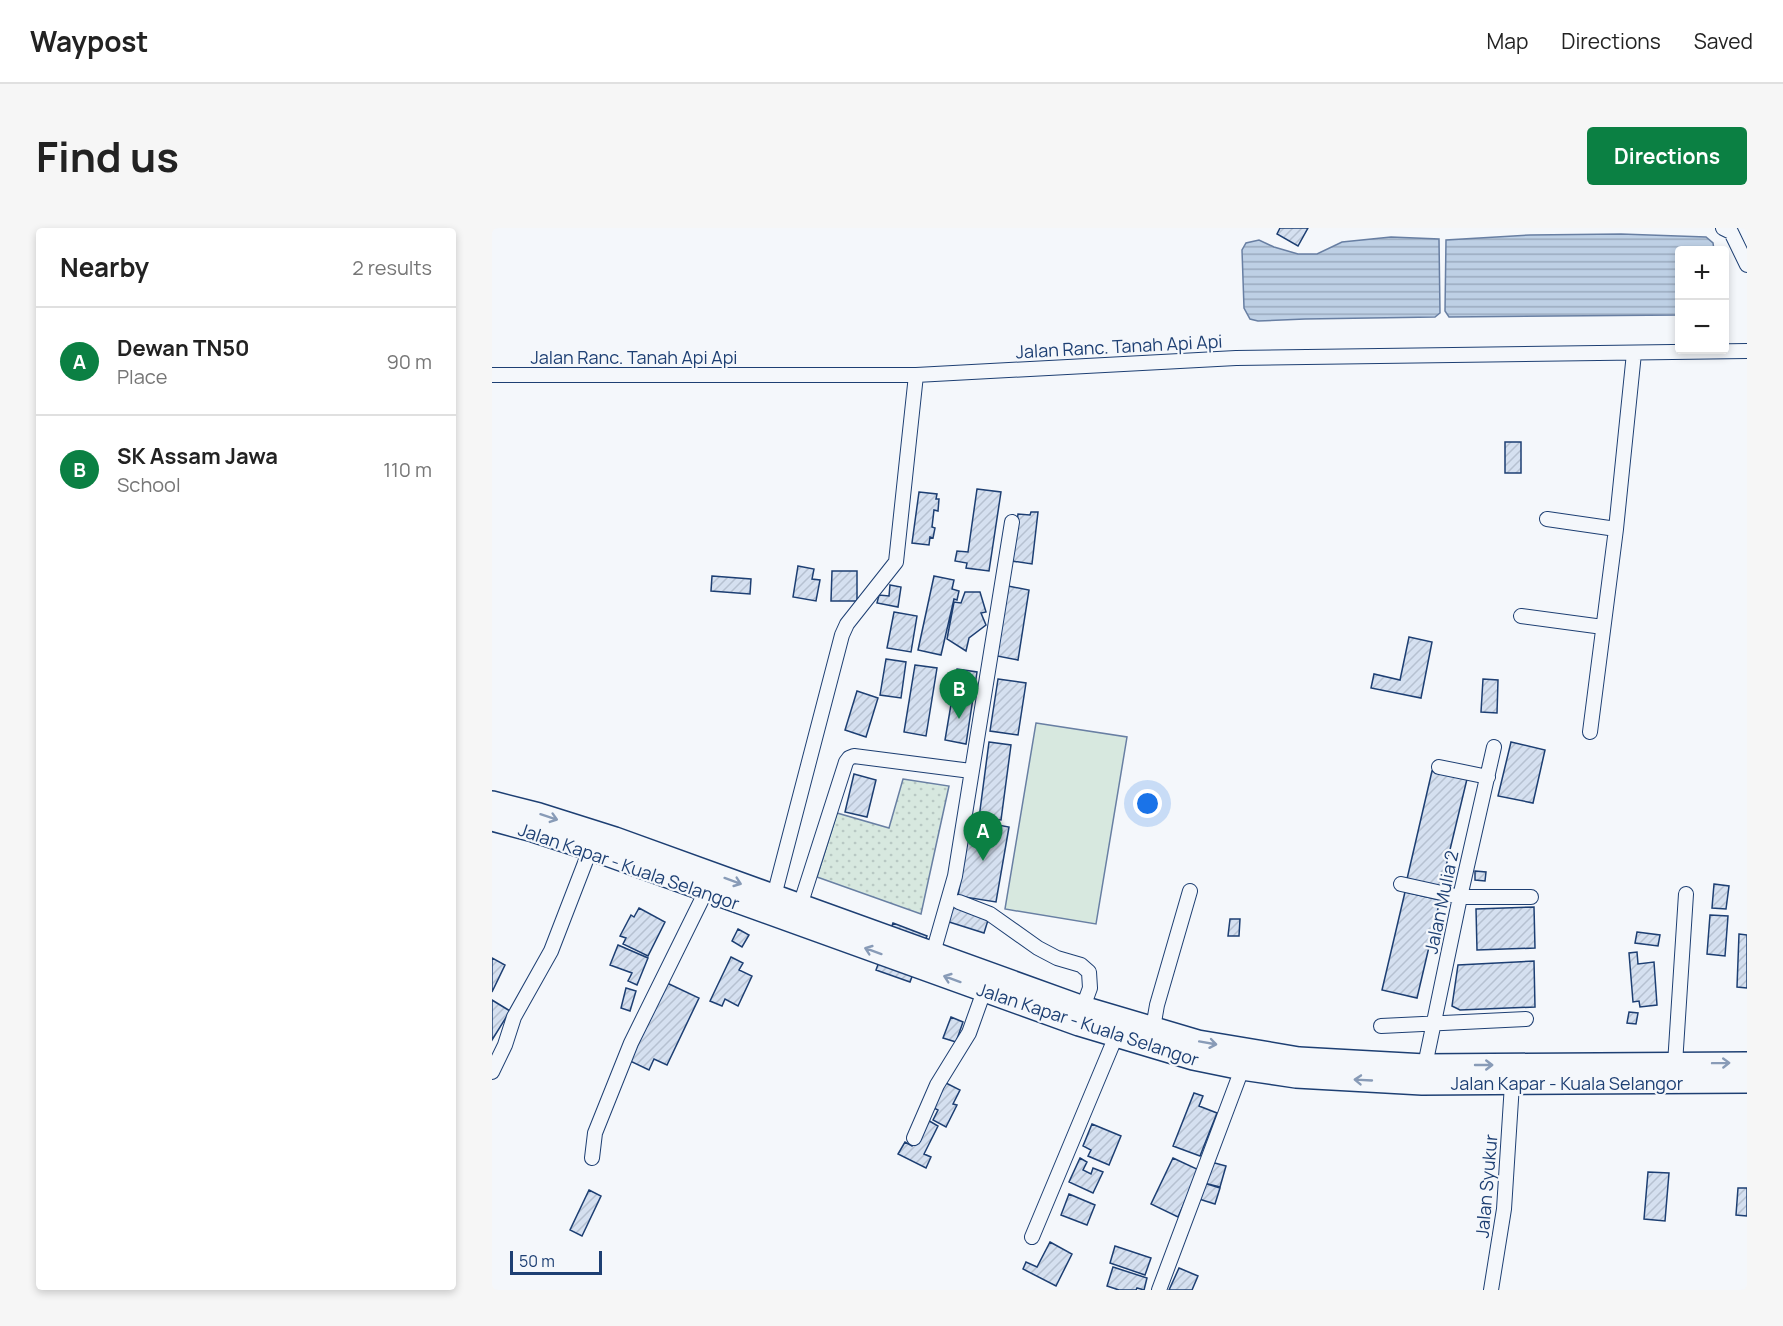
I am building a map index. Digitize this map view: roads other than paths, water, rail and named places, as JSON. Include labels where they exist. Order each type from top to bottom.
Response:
[{"type":"highway","name":"Jalan Kapar - Kuala Selangor","points":[[492,802],[615,838],[774,896],[797,914]]},
{"type":"highway","name":"Jalan Kapar - Kuala Selangor","points":[[492,820],[590,850],[706,891],[797,914],[930,962],[1198,1041],[1299,1058],[1512,1084],[1747,1082]]},
{"type":"highway","name":"Jalan Kapar - Kuala Selangor","points":[[930,962],[984,991],[1078,1025],[1193,1059],[1296,1077],[1747,1063]]},
{"type":"street","points":[[1723,228],[1731,232],[1747,265]]},
{"type":"street","name":"Jalan Ranc. Tanah Api Api","points":[[492,375],[916,375],[1236,358],[1747,351]]},
{"type":"street","points":[[1590,732],[1616,529],[1634,353]]},
{"type":"street","points":[[774,896],[842,635],[847,624],[896,562],[916,375]]},
{"type":"street","points":[[1547,519],[1616,529]]},
{"type":"street","points":[[930,962],[955,876],[1012,522]]},
{"type":"street","points":[[1521,616],[1604,627]]},
{"type":"street","name":"Jalan Mulia 2","points":[[1424,1074],[1460,897],[1494,747]]},
{"type":"street","points":[[797,914],[849,758],[854,756],[972,771]]},
{"type":"street","points":[[1439,767],[1488,777]]},
{"type":"street","points":[[492,1072],[505,1045],[514,1017],[551,951],[590,850]]},
{"type":"street","points":[[1401,884],[1460,897],[1531,897]]},
{"type":"street","points":[[592,1158],[595,1133],[631,1042],[706,891]]},
{"type":"street","points":[[1153,1028],[1157,1005],[1190,891]]},
{"type":"street","points":[[1675,1064],[1686,894]]},
{"type":"street","points":[[959,902],[990,914],[1038,948],[1057,958],[1081,965],[1089,972],[1090,988],[1083,1007]]},
{"type":"street","points":[[914,1138],[937,1085],[963,1044],[984,991]]},
{"type":"street","points":[[1381,1026],[1527,1019]]},
{"type":"street","points":[[1032,1237],[1116,1036]]},
{"type":"street","points":[[1159,1290],[1242,1069]]},
{"type":"street","name":"Jalan Syukur","points":[[1491,1290],[1504,1209],[1512,1084]]},
{"type":"water","points":[[1621,234],[1706,237],[1713,246],[1675,246],[1675,315],[1449,317],[1445,311],[1446,240],[1530,235]]},
{"type":"water","points":[[1391,237],[1439,239],[1440,313],[1435,317],[1258,321],[1250,319],[1244,308],[1242,250],[1246,243],[1259,240],[1298,254],[1317,254],[1342,242]]},
{"type":"place","name":"SK Assam Jawa","points":[[959,719]]},
{"type":"place","name":"Dewan TN50","points":[[983,861]]}]
